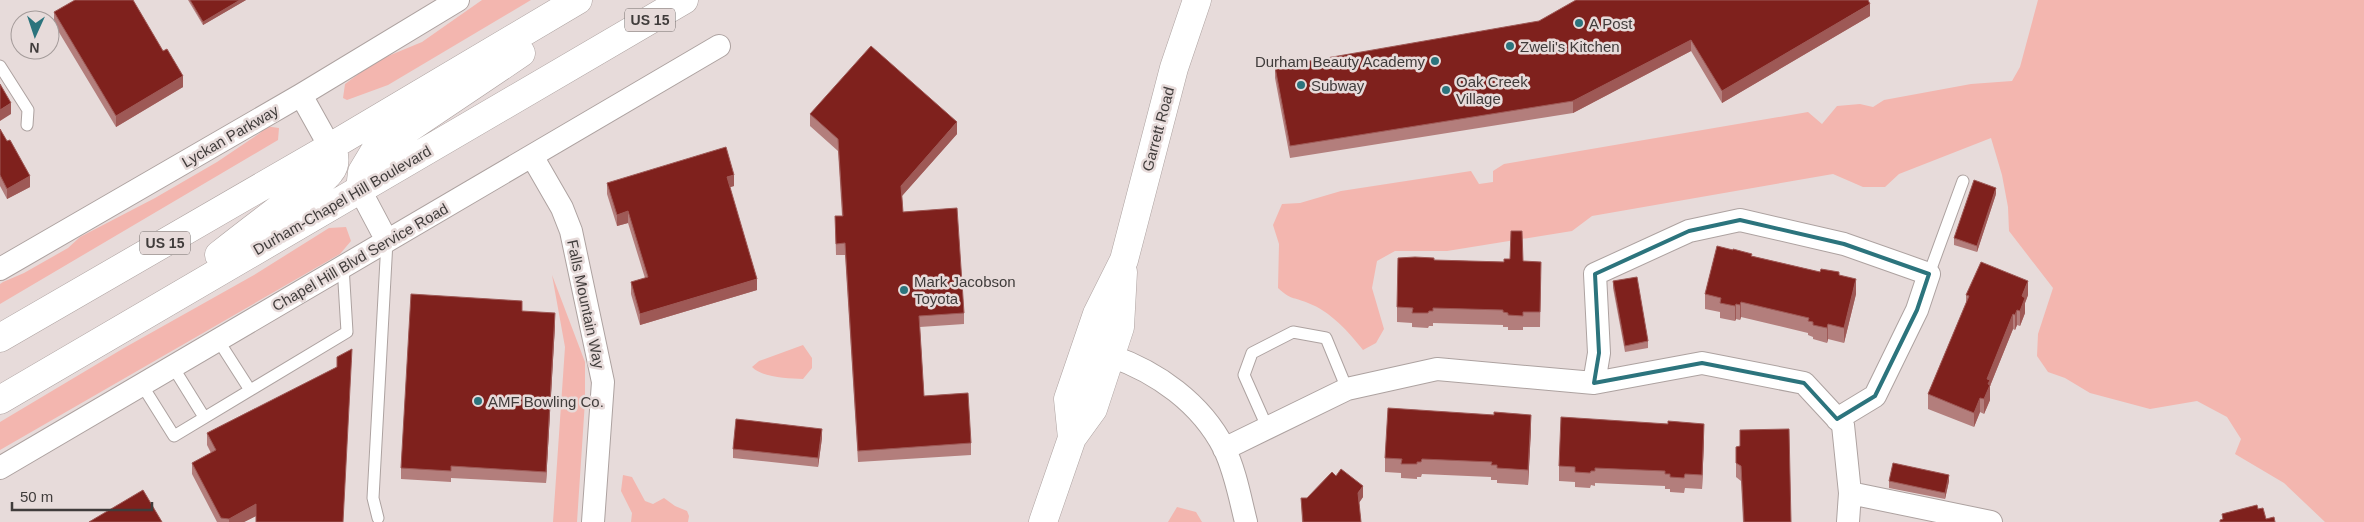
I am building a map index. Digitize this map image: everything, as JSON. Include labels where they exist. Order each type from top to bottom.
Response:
[{"type":"main road","name":"US 15","points":[[0,338],[330,147],[578,0]]},
{"type":"main road","points":[[360,190],[362,172],[374,152],[469,90],[591,0]]},
{"type":"main road","name":"Durham-Chapel Hill Boulevard","points":[[0,400],[684,0]]},
{"type":"main road","name":"Garrett Road","points":[[1043,522],[1072,438],[1093,409],[1120,327],[1124,260],[1174,68],[1197,0]]},
{"type":"main road","points":[[130,324],[294,198],[323,180],[333,168],[335,158],[330,147]]},
{"type":"main road","name":"Garrett Road","points":[[1072,438],[1068,399],[1097,314],[1124,260]]},
{"type":"street","name":"Lyckan Parkway","points":[[0,269],[301,95],[458,0]]},
{"type":"street","name":"Chapel Hill Blvd Service Road","points":[[0,468],[719,46]]},
{"type":"street","points":[[301,95],[330,147]]},
{"type":"street","name":"Falls Mountain Way","points":[[532,156],[562,208],[571,231],[603,382],[593,522]]},
{"type":"street","points":[[360,190],[387,241]]},
{"type":"street","points":[[1594,382],[1599,353],[1595,274],[1689,231],[1740,220],[1844,244],[1929,274],[1917,310],[1875,396],[1837,419]]},
{"type":"street","points":[[1111,356],[1146,370],[1168,383],[1209,425],[1224,449],[1246,522]]},
{"type":"street","points":[[1224,449],[1346,389],[1437,369],[1594,382],[1702,364],[1804,383],[1843,425],[1850,493],[1848,522]]},
{"type":"street","points":[[1850,493],[1991,522]]},
{"type":"lane","points":[[0,66],[28,110],[27,125]]},
{"type":"lane","points":[[1929,274],[1963,181]]},
{"type":"lane","points":[[378,518],[373,498],[387,241]]},
{"type":"lane","points":[[142,385],[174,436],[347,332],[343,266]]},
{"type":"lane","points":[[1268,428],[1244,375],[1252,353],[1293,332],[1326,338],[1346,389]]},
{"type":"lane","points":[[218,340],[250,390]]},
{"type":"lane","points":[[173,367],[204,417]]},
{"type":"highlighted area","points":[[1740,220],[1844,244],[1929,274],[1917,310],[1875,396],[1837,419],[1804,383],[1702,363],[1594,383],[1599,353],[1595,274],[1689,231]]},
{"type":"shaded area","points":[[482,0],[531,0],[388,85],[347,100],[343,98],[345,84],[376,61],[422,42]]},
{"type":"shaded area","points":[[2038,0],[2364,0],[2364,522],[2325,522],[2284,483],[2235,454],[2241,439],[2227,417],[2197,401],[2150,409],[2090,393],[2065,378],[2048,372],[2037,356],[2038,334],[2053,288],[2009,231],[2008,207],[2002,175],[1991,138],[1899,174],[1885,187],[1863,187],[1833,174],[1592,216],[1572,231],[1447,251],[1395,251],[1377,261],[1372,288],[1384,329],[1376,343],[1363,350],[1345,329],[1324,311],[1289,297],[1278,288],[1279,244],[1273,225],[1282,204],[1300,203],[1341,191],[1471,171],[1479,184],[1493,182],[1493,171],[1504,164],[1808,112],[1822,124],[1837,106],[1860,104],[1873,107],[1884,100],[1971,84],[2012,81],[2020,67]]},
{"type":"shaded area","points":[[265,126],[279,128],[278,140],[0,304],[0,284],[24,273],[68,248],[80,237],[155,198],[217,162],[260,133]]},
{"type":"shaded area","points":[[346,227],[351,241],[340,254],[0,450],[0,422],[124,348],[254,275],[329,228]]},
{"type":"shaded area","points":[[552,275],[585,362],[585,401],[577,522],[553,522],[565,347]]},
{"type":"shaded area","points":[[803,345],[812,358],[812,368],[803,379],[769,375],[752,367],[759,361]]},
{"type":"shaded area","points":[[623,475],[632,477],[645,501],[653,504],[664,498],[675,506],[687,511],[689,516],[688,522],[631,522],[632,513],[621,491]]},
{"type":"shaded area","points":[[1177,507],[1196,512],[1202,522],[1168,522]]},
{"type":"building","points":[[75,0],[133,0],[163,51],[167,49],[183,76],[116,116],[60,22],[60,10],[58,10]]},
{"type":"building","points":[[190,0],[240,0],[203,22]]},
{"type":"building","name":"Oak Creek Village","points":[[1576,0],[1868,0],[1870,4],[1722,91],[1691,40],[1573,101],[1290,146],[1275,67],[1539,21]]},
{"type":"building","name":"Mark Jacobson Toyota","points":[[871,46],[957,122],[901,186],[903,212],[957,208],[964,313],[919,316],[924,396],[968,393],[971,443],[858,451],[845,243],[836,244],[835,216],[843,216],[838,139],[810,114]]},
{"type":"building","points":[[0,84],[11,103],[0,110]]},
{"type":"building","points":[[0,129],[7,141],[10,140],[30,176],[7,189],[0,175]]},
{"type":"building","points":[[726,147],[734,175],[727,177],[757,279],[640,314],[631,282],[648,277],[628,211],[617,215],[607,183]]},
{"type":"building","points":[[1974,180],[1996,188],[1977,246],[1954,238]]},
{"type":"building","points":[[1511,231],[1522,231],[1523,261],[1541,262],[1540,312],[1523,312],[1523,316],[1508,315],[1503,310],[1433,308],[1433,311],[1428,313],[1412,313],[1413,308],[1397,307],[1398,258],[1415,257],[1434,258],[1434,260],[1504,262],[1504,259],[1510,259]]},
{"type":"building","points":[[1717,246],[1820,272],[1821,269],[1839,272],[1839,275],[1856,279],[1844,328],[1828,324],[1827,328],[1813,325],[1813,322],[1808,321],[1809,318],[1741,302],[1740,305],[1736,304],[1735,306],[1720,303],[1721,298],[1705,294]]},
{"type":"building","points":[[1981,262],[2028,281],[2022,296],[2025,298],[2020,311],[2017,310],[2015,315],[2013,314],[1987,379],[1990,380],[1988,384],[1990,385],[1984,399],[1980,398],[1974,413],[1928,394],[1969,296],[1966,295]]},
{"type":"building","points":[[1637,277],[1648,341],[1625,346],[1613,281]]},
{"type":"building","name":"AMF Bowling Co.","points":[[411,294],[522,301],[522,311],[555,313],[546,472],[451,466],[451,471],[401,468]]},
{"type":"building","points":[[352,349],[343,522],[256,522],[256,504],[229,519],[221,518],[192,463],[216,450],[207,433],[337,367],[337,357]]},
{"type":"building","points":[[1388,408],[1494,415],[1494,412],[1531,415],[1528,470],[1497,468],[1497,465],[1491,465],[1492,462],[1422,459],[1417,464],[1401,464],[1402,459],[1385,458]]},
{"type":"building","points":[[1561,417],[1668,424],[1668,421],[1704,424],[1702,475],[1685,474],[1684,478],[1670,477],[1670,474],[1665,474],[1665,471],[1595,468],[1595,471],[1590,473],[1575,472],[1575,467],[1559,466]]},
{"type":"building","points":[[736,419],[822,429],[818,458],[733,449]]},
{"type":"building","points":[[1789,429],[1791,522],[1744,522],[1741,466],[1736,463],[1736,447],[1740,446],[1740,430]]},
{"type":"building","points":[[1893,463],[1949,475],[1945,493],[1889,481]]},
{"type":"building","points":[[1341,469],[1363,486],[1358,493],[1361,522],[1303,522],[1301,498],[1307,498],[1332,472],[1336,476]]},
{"type":"building","points":[[143,490],[162,522],[89,522]]},
{"type":"building","points":[[2257,505],[2258,509],[2263,508],[2266,519],[2274,517],[2275,522],[2220,522],[2223,519],[2222,514]]},
{"type":"place","name":"A Post","points":[[1579,23]]},
{"type":"place","name":"Zweli's Kitchen","points":[[1510,46]]},
{"type":"place","name":"Durham Beauty Academy","points":[[1435,61]]},
{"type":"place","name":"Subway","points":[[1301,85]]},
{"type":"place","name":"Oak Creek Village","points":[[1446,90]]},
{"type":"place","name":"Mark Jacobson Toyota","points":[[904,290]]},
{"type":"place","name":"AMF Bowling Co.","points":[[478,401]]}]
